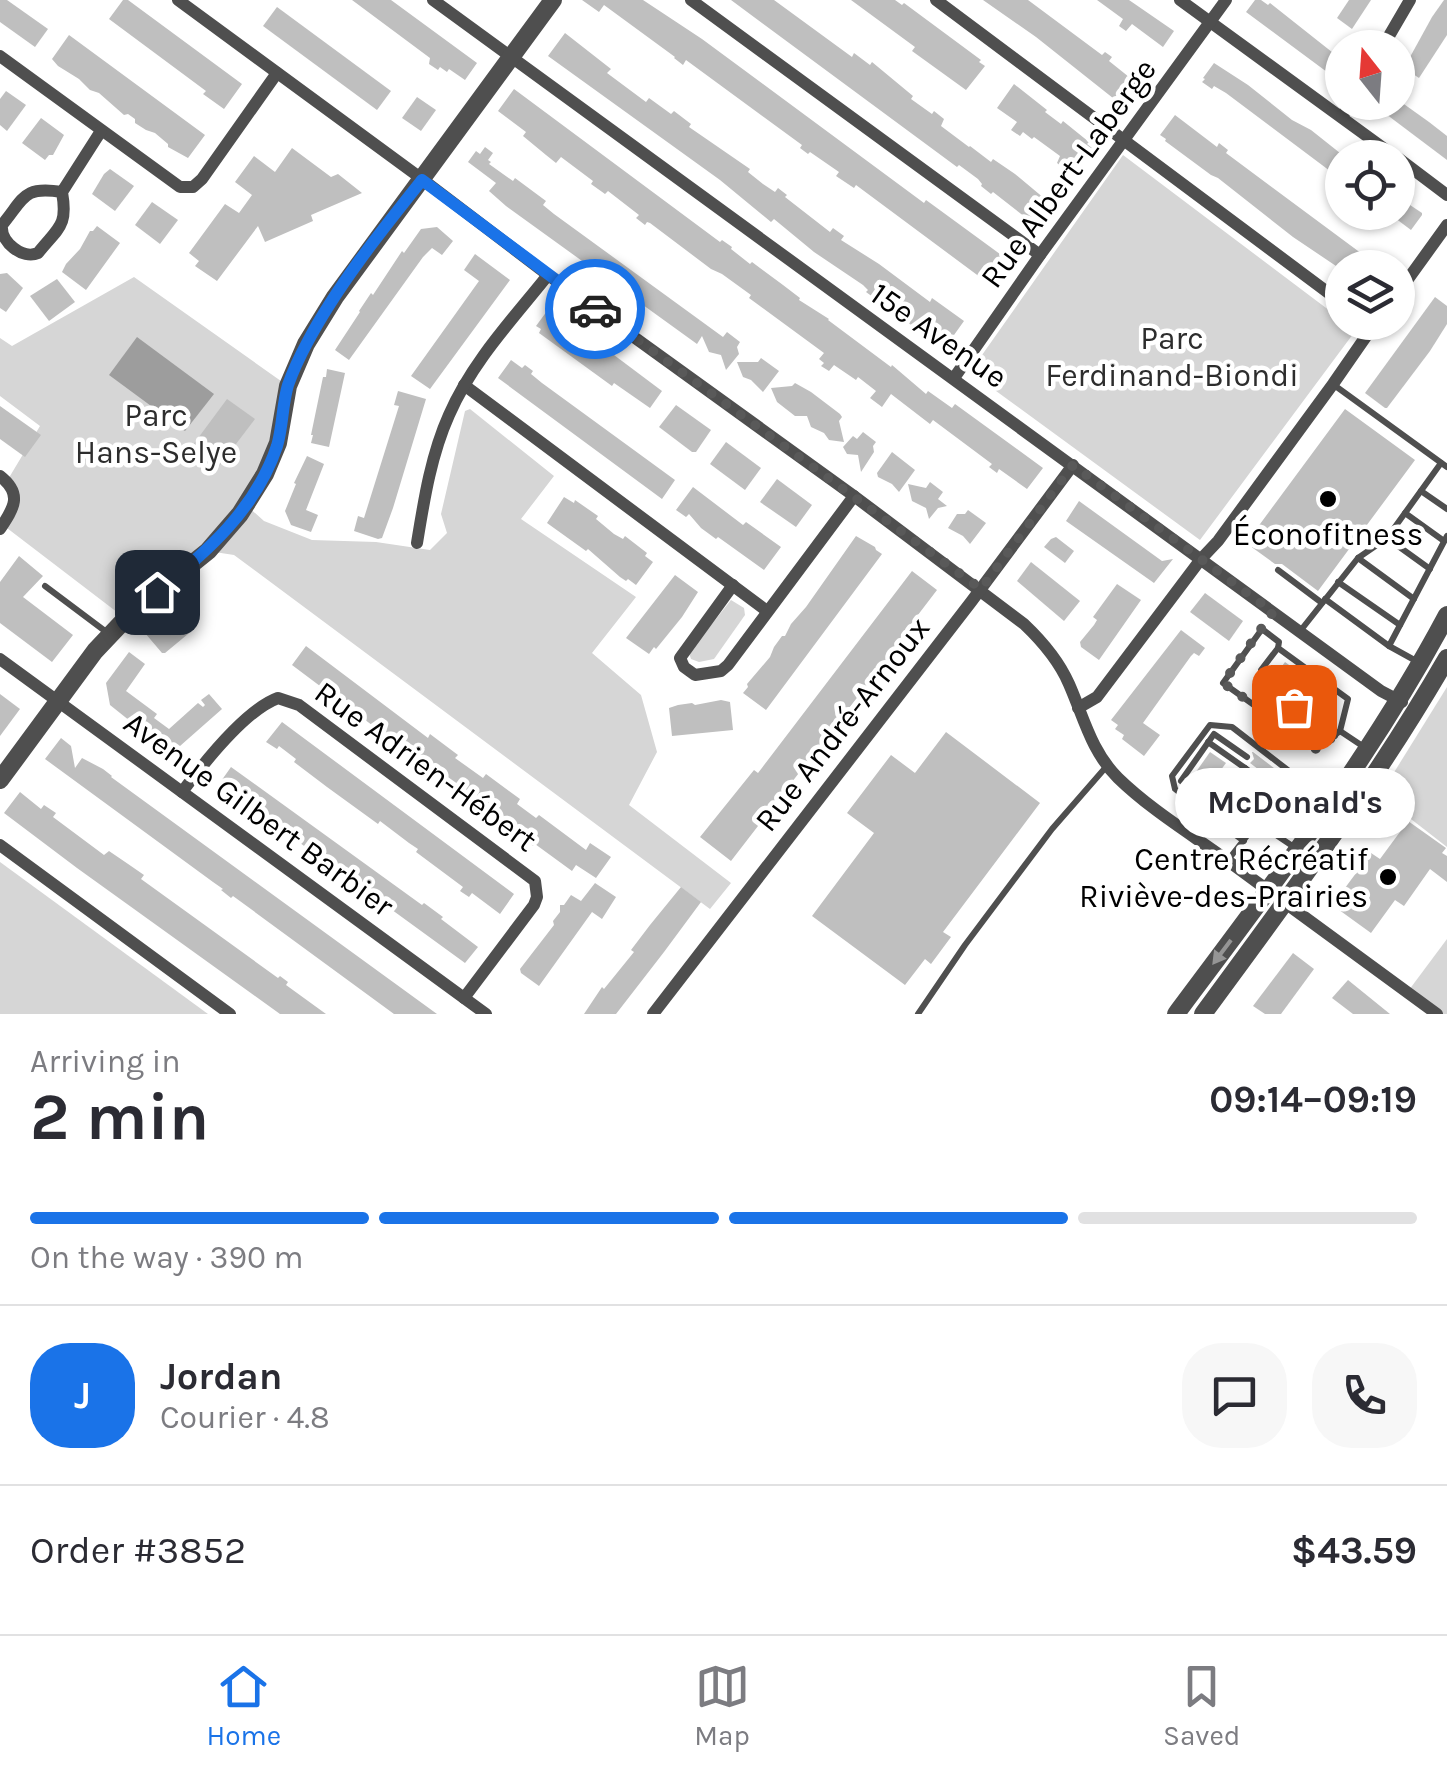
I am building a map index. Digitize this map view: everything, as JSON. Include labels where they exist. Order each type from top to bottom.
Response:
[{"type":"street","points":[[178,0],[548,276],[981,589],[1049,649],[1068,680],[1088,735],[1107,766],[1134,792],[1436,1014]]},
{"type":"street","name":"15e Avenue","points":[[433,0],[1382,691],[1417,711]]},
{"type":"street","points":[[0,780],[110,635],[208,550],[240,514],[266,474],[278,443],[288,386],[306,344],[335,298],[553,0]]},
{"type":"street","points":[[691,0],[1040,255]]},
{"type":"street","points":[[936,0],[1325,290]]},
{"type":"street","points":[[1180,0],[1325,104]]},
{"type":"street","name":"Rue Albert-Laberge","points":[[954,378],[1226,0]]},
{"type":"street","points":[[1392,30],[1410,0]]},
{"type":"street","points":[[0,56],[180,187],[193,187],[210,168],[277,73]]},
{"type":"street","points":[[1347,120],[1373,140]]},
{"type":"street","points":[[62,192],[40,188],[30,192],[2,225],[3,238],[27,256],[34,256],[64,222],[62,192],[102,131]]},
{"type":"street","points":[[1415,172],[1447,196]]},
{"type":"street","points":[[1415,269],[1447,225]]},
{"type":"street","points":[[417,543],[427,484],[447,418],[489,348],[548,276]]},
{"type":"street","points":[[1078,708],[1097,697],[1230,525],[1362,340]]},
{"type":"street","points":[[464,385],[767,611]]},
{"type":"street","name":"Rue André-Arnoux","points":[[653,1014],[1073,465]]},
{"type":"street","points":[[0,476],[14,492],[15,500],[0,529]]},
{"type":"street","points":[[733,585],[680,658],[695,675],[725,668],[854,496]]},
{"type":"street","points":[[1176,1014],[1324,814],[1399,700],[1447,615]]},
{"type":"street","points":[[1202,1014],[1359,801],[1447,658]]},
{"type":"street","name":"Avenue Gilbert Barbier","points":[[0,659],[486,1014]]},
{"type":"street","name":"Rue Adrien-Hébert","points":[[182,792],[258,708],[278,698],[300,705],[535,881],[538,889],[534,905],[464,998]]},
{"type":"street","points":[[0,845],[230,1014]]},
{"type":"lane","points":[[1300,631],[1358,558],[1387,538],[1444,465],[1333,384]]},
{"type":"lane","points":[[1421,491],[1447,509]]},
{"type":"lane","points":[[1388,646],[1446,538],[1405,513]]},
{"type":"lane","points":[[1387,538],[1430,569]]},
{"type":"lane","points":[[1358,558],[1414,598]]},
{"type":"lane","points":[[1278,570],[1388,646],[1421,664]]},
{"type":"lane","points":[[1338,582],[1400,625]]},
{"type":"lane","points":[[46,586],[110,635]]},
{"type":"lane","points":[[1278,648],[1348,699],[1337,733],[1316,749],[1223,683],[1262,628],[1279,642],[1260,670],[1264,687],[1337,733],[1367,750]]},
{"type":"lane","points":[[1244,840],[1175,789],[1172,776],[1210,725],[1232,726],[1302,781],[1300,796]]},
{"type":"lane","points":[[1225,811],[1218,802],[1181,781],[1214,734],[1247,758]]},
{"type":"lane","points":[[1208,742],[1290,800],[1300,796]]},
{"type":"lane","points":[[918,1014],[1052,829],[1107,766]]},
{"type":"lane","points":[[1235,785],[1245,768]]},
{"type":"lane","points":[[1287,787],[1324,814]]},
{"type":"lane","points":[[1227,860],[1280,794]]},
{"type":"lane","points":[[1258,800],[1269,809]]},
{"type":"lane","points":[[1193,836],[1218,802]]},
{"type":"lane","points":[[1240,822],[1252,831]]},
{"type":"lane","points":[[1258,823],[1298,850]]},
{"type":"green space","name":"Parc Ferdinand-Biondi","points":[[1123,155],[1325,307],[1325,340],[1349,340],[1200,540],[970,372]]},
{"type":"green space","name":"Parc Hans-Selye","points":[[134,277],[288,386],[278,443],[246,505],[264,521],[312,540],[376,542],[430,550],[447,533],[441,514],[465,411],[470,409],[554,476],[521,519],[636,597],[592,653],[641,695],[657,752],[629,805],[731,883],[710,909],[234,555],[208,551],[126,619],[3,525],[12,511],[7,481],[40,426],[0,396],[0,338],[12,346]]},
{"type":"green space","points":[[731,600],[744,608],[745,615],[714,659],[691,659],[689,653]]},
{"type":"green space","points":[[1447,687],[1447,847],[1380,795]]},
{"type":"green space","points":[[0,862],[208,1014],[0,1014]]},
{"type":"green space","points":[[1447,939],[1447,1014],[1441,1014],[1409,990]]},
{"type":"shaded area","points":[[137,337],[214,394],[185,431],[109,375]]},
{"type":"building","points":[[0,0],[7,0],[48,29],[35,47],[0,22]]},
{"type":"building","points":[[123,0],[242,84],[224,109],[203,94],[206,91],[109,19]]},
{"type":"building","points":[[352,0],[391,0],[477,63],[465,80],[449,69],[438,70],[429,64],[430,58]]},
{"type":"building","points":[[582,0],[643,0],[924,203],[926,200],[1004,257],[1002,260],[1007,264],[992,286],[856,185],[854,188],[836,176],[839,172],[808,154],[800,148],[802,145],[686,60],[683,65],[604,5],[599,12]]},
{"type":"building","points":[[731,0],[774,0],[852,57],[854,53],[870,65],[872,62],[913,96],[911,99],[944,119],[941,126],[1015,174],[1051,204],[1036,224],[1030,221]]},
{"type":"building","points":[[851,0],[904,3],[985,66],[966,90]]},
{"type":"building","points":[[983,0],[1028,0],[1102,55],[1105,52],[1112,57],[1109,61],[1139,85],[1123,106]]},
{"type":"building","points":[[1097,0],[1129,0],[1174,31],[1163,47],[1132,24],[1126,31],[1119,26],[1123,19]]},
{"type":"building","points":[[1255,0],[1270,3],[1325,47],[1325,71],[1246,12]]},
{"type":"building","points":[[1349,0],[1371,0],[1352,29],[1337,18]]},
{"type":"building","points":[[1447,0],[1447,35],[1419,78],[1415,75],[1415,48],[1432,17]]},
{"type":"building","points":[[277,7],[391,91],[377,110],[263,26]]},
{"type":"building","points":[[565,33],[611,69],[607,73],[646,102],[649,98],[671,114],[674,111],[691,124],[689,127],[750,169],[748,172],[763,184],[775,192],[778,188],[830,232],[833,228],[844,236],[841,240],[964,321],[944,349],[774,219],[771,222],[720,180],[548,56]]},
{"type":"building","points":[[69,35],[205,135],[188,158],[58,66],[52,59]]},
{"type":"building","points":[[1214,63],[1311,130],[1325,141],[1325,167],[1226,93],[1202,82]]},
{"type":"building","points":[[1014,84],[1045,112],[1089,142],[1092,148],[1072,174],[1057,163],[1060,156],[1034,137],[1023,132],[1020,136],[1011,130],[1017,122],[997,108]]},
{"type":"building","points":[[514,89],[892,365],[926,394],[928,391],[952,408],[955,404],[1043,468],[1027,489],[999,469],[997,473],[989,467],[992,464],[933,420],[930,424],[891,394],[882,407],[870,398],[876,391],[858,377],[856,380],[834,365],[829,371],[821,366],[824,363],[819,359],[824,353],[749,298],[751,295],[650,223],[645,225],[636,218],[639,215],[608,191],[605,194],[591,184],[593,181],[561,157],[556,163],[523,136],[526,132],[498,111]]},
{"type":"building","points":[[6,91],[26,105],[7,131],[0,125],[0,99]]},
{"type":"building","points":[[417,97],[436,110],[421,131],[402,118]]},
{"type":"building","points":[[1415,112],[1429,122],[1447,136],[1447,160],[1394,120],[1415,120]]},
{"type":"building","points":[[1175,115],[1217,147],[1219,143],[1228,150],[1226,153],[1325,230],[1357,250],[1325,250],[1325,259],[1160,135]]},
{"type":"building","points":[[41,118],[64,135],[53,155],[45,160],[22,143]]},
{"type":"building","points":[[485,147],[493,153],[489,164],[546,201],[543,205],[554,214],[723,337],[727,332],[740,342],[739,354],[726,370],[721,355],[709,352],[702,336],[697,344],[489,191],[496,183],[468,162]]},
{"type":"building","points":[[292,148],[331,177],[338,174],[362,193],[311,215],[313,221],[265,242],[258,226],[217,281],[195,266],[199,261],[189,253],[225,204],[239,213],[252,195],[235,182],[254,156],[275,172]]},
{"type":"building","points":[[110,169],[134,186],[115,211],[92,194]]},
{"type":"building","points":[[152,202],[178,220],[160,244],[135,225]]},
{"type":"building","points":[[1415,208],[1422,215],[1415,225]]},
{"type":"building","points":[[97,226],[120,243],[86,290],[62,272]]},
{"type":"building","points":[[437,227],[453,241],[442,255],[432,248],[423,257],[349,360],[335,350],[402,251],[421,229]]},
{"type":"building","points":[[475,254],[510,280],[430,389],[411,376],[479,281],[464,270]]},
{"type":"building","points":[[7,273],[23,288],[6,312],[0,308],[0,274]]},
{"type":"building","points":[[57,279],[75,302],[49,321],[30,296]]},
{"type":"building","points":[[1435,297],[1447,306],[1447,324],[1385,408],[1365,393],[1404,340],[1415,340],[1415,324]]},
{"type":"building","points":[[550,307],[662,391],[650,408],[614,383],[612,386],[539,333],[541,329],[536,326]]},
{"type":"building","points":[[761,358],[779,371],[763,392],[743,377],[737,362],[758,362]]},
{"type":"building","points":[[511,360],[522,368],[525,365],[542,383],[675,480],[662,499],[498,378]]},
{"type":"building","points":[[327,369],[345,373],[329,447],[311,443]]},
{"type":"building","points":[[795,383],[840,414],[844,442],[829,440],[811,427],[807,416],[795,416],[777,402],[771,388]]},
{"type":"building","points":[[398,391],[426,399],[393,508],[382,538],[378,539],[354,531],[358,516],[364,518],[399,406],[394,405]]},
{"type":"building","points":[[227,399],[255,419],[217,469],[190,449]]},
{"type":"building","points":[[676,405],[711,430],[696,452],[659,427]]},
{"type":"building","points":[[0,406],[41,435],[25,457],[0,439]]},
{"type":"building","points":[[1345,409],[1415,460],[1318,591],[1246,543]]},
{"type":"building","points":[[863,432],[876,442],[861,472],[858,455],[847,454],[843,447]]},
{"type":"building","points":[[726,442],[761,468],[745,490],[710,464]]},
{"type":"building","points":[[892,452],[915,470],[899,492],[877,473]]},
{"type":"building","points":[[307,456],[324,464],[306,510],[318,515],[311,532],[291,525],[285,511]]},
{"type":"building","points":[[777,479],[812,505],[796,527],[760,502]]},
{"type":"building","points":[[930,482],[943,492],[938,499],[947,506],[938,508],[929,519],[926,508],[912,501],[908,484],[926,488]]},
{"type":"building","points":[[693,487],[743,525],[746,522],[781,547],[764,570],[701,528],[689,514],[686,517],[676,510]]},
{"type":"building","points":[[564,497],[574,503],[575,500],[598,516],[596,519],[614,534],[623,539],[625,536],[647,553],[645,556],[653,562],[636,585],[547,523]]},
{"type":"building","points":[[1079,501],[1162,561],[1173,559],[1154,583],[1066,521]]},
{"type":"building","points":[[968,510],[986,523],[970,544],[948,528],[957,514]]},
{"type":"building","points":[[856,536],[882,554],[766,710],[743,693],[747,684]]},
{"type":"building","points":[[1056,537],[1074,551],[1065,563],[1044,547]]},
{"type":"building","points":[[19,556],[43,576],[23,597],[73,635],[52,662],[0,623],[0,582]]},
{"type":"building","points":[[1031,562],[1080,601],[1064,621],[1017,581]]},
{"type":"building","points":[[912,571],[937,590],[731,861],[700,837],[754,770],[758,773]]},
{"type":"building","points":[[675,575],[698,592],[649,654],[626,638]]},
{"type":"building","points":[[1117,584],[1141,600],[1099,660],[1080,642]]},
{"type":"building","points":[[1205,593],[1243,621],[1229,641],[1190,612]]},
{"type":"building","points":[[179,611],[194,629],[162,653],[145,633]]},
{"type":"building","points":[[1181,630],[1205,648],[1199,656],[1191,656],[1143,723],[1160,735],[1144,756],[1122,739],[1124,735],[1111,720]]},
{"type":"building","points":[[306,646],[428,738],[430,734],[458,755],[455,758],[483,778],[486,774],[520,799],[517,804],[536,818],[539,815],[586,850],[590,843],[611,857],[596,878],[576,865],[572,871],[533,846],[292,665]]},
{"type":"building","points":[[129,652],[145,664],[126,691],[157,714],[154,718],[169,729],[198,703],[203,707],[201,700],[209,694],[222,709],[180,746],[166,746],[110,705],[106,683]]},
{"type":"building","points":[[1285,662],[1336,699],[1322,719],[1270,683]]},
{"type":"building","points":[[0,694],[20,709],[0,736]]},
{"type":"building","points":[[730,702],[733,730],[672,736],[669,708]]},
{"type":"building","points":[[282,722],[514,894],[500,914],[472,893],[469,897],[460,891],[463,887],[416,852],[418,849],[327,787],[279,746],[277,749],[266,742]]},
{"type":"building","points":[[946,732],[1040,803],[943,932],[951,937],[931,964],[925,959],[905,985],[812,916],[874,833],[847,813],[891,755],[915,773]]},
{"type":"building","points":[[61,738],[71,746],[75,768],[82,758],[103,769],[437,1014],[394,1014],[231,898],[45,759]]},
{"type":"building","points":[[1210,752],[1226,763],[1206,790],[1191,779]]},
{"type":"building","points":[[1252,752],[1291,781],[1285,780],[1280,786],[1250,763],[1254,759]]},
{"type":"building","points":[[231,767],[424,903],[478,947],[465,963],[219,784]]},
{"type":"building","points":[[20,792],[41,809],[44,805],[56,813],[53,817],[104,855],[109,851],[144,875],[141,879],[280,976],[288,982],[286,985],[326,1014],[280,1014],[77,868],[4,813]]},
{"type":"building","name":"Centre Récréatif Riviève-des-Prairies","points":[[1408,821],[1446,848],[1442,853],[1447,856],[1447,882],[1430,869],[1404,906],[1395,900],[1371,933],[1335,907],[1371,853],[1380,859]]},
{"type":"building","points":[[595,883],[616,897],[602,919],[592,912],[539,986],[520,969],[554,925],[560,905],[571,895],[581,901]]},
{"type":"building","points":[[681,887],[701,902],[664,952],[616,1014],[584,1014],[634,952],[631,950]]},
{"type":"building","points":[[1293,953],[1314,969],[1281,1014],[1265,1014],[1253,1006]]},
{"type":"building","points":[[1348,980],[1390,1014],[1353,1014],[1332,998]]},
{"type":"way so far","points":[[595,309],[981,589],[1073,465],[1273,612],[1223,683],[1316,749],[1334,736],[1294,707]]},
{"type":"place","name":"Éconofitness","points":[[1328,499]]},
{"type":"place","name":"McDonald's","points":[[1294,707]]},
{"type":"place","name":"Centre Récréatif Riviève-des-Prairies","points":[[1388,877]]},
{"type":"route","points":[[157,592],[208,550],[240,514],[266,474],[278,443],[288,386],[306,344],[422,180],[595,309]]}]
